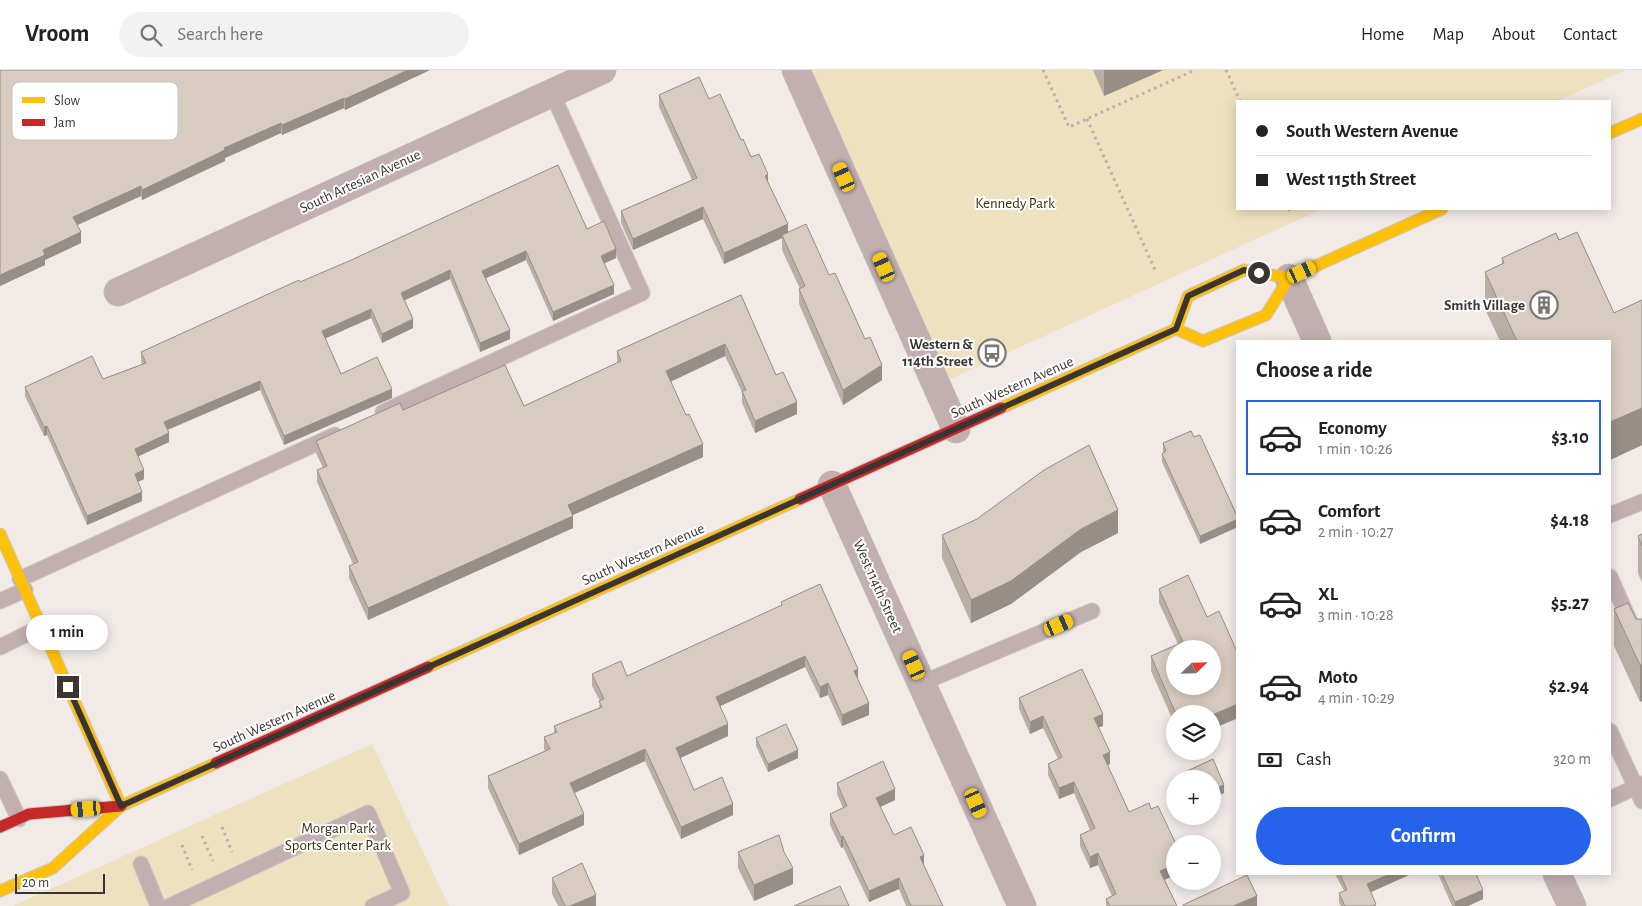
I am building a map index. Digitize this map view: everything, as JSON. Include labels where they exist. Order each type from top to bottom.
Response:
[{"type":"main road","points":[[1611,133],[1642,118]]},
{"type":"main road","points":[[1289,278],[1244,270],[1188,296],[1176,329],[1203,341],[1266,315],[1289,278],[1440,210]]},
{"type":"main road","name":"South Western Avenue","points":[[0,891],[53,868],[121,806],[1176,329]]},
{"type":"main road","points":[[0,534],[121,806]]},
{"type":"main road","name":"South Western Avenue","points":[[0,827],[29,814],[121,806]]},
{"type":"street","name":"South Artesian Avenue","points":[[118,292],[561,83],[602,70]]},
{"type":"street","points":[[796,70],[956,428]]},
{"type":"street","points":[[1289,278],[1317,340]]},
{"type":"street","name":"West 114th Street","points":[[832,485],[1022,906]]},
{"type":"street","points":[[1557,875],[1572,906]]},
{"type":"lane","points":[[370,418],[642,293],[561,83]]},
{"type":"lane","points":[[0,602],[23,585],[352,426]]},
{"type":"lane","points":[[1611,515],[1642,502]]},
{"type":"lane","points":[[1611,580],[1642,649]]},
{"type":"lane","points":[[922,683],[1092,611]]},
{"type":"lane","points":[[0,647],[41,628]]},
{"type":"lane","points":[[1611,733],[1639,785],[1642,801]]},
{"type":"lane","points":[[0,779],[19,819]]},
{"type":"lane","points":[[1611,799],[1639,785]]},
{"type":"lane","points":[[170,906],[368,814],[402,894],[373,906]]},
{"type":"lane","points":[[140,864],[158,906]]},
{"type":"path","points":[[1043,70],[1069,127],[1195,70]]},
{"type":"path","points":[[1226,70],[1240,100]]},
{"type":"path","points":[[1088,119],[1156,272]]},
{"type":"path","points":[[222,827],[228,840]]},
{"type":"path","points":[[202,836],[208,849]]},
{"type":"path","points":[[182,845],[188,858]]},
{"type":"green space","name":"Kennedy Park","points":[[810,70],[1626,70],[1560,100],[1236,100],[1236,210],[1320,210],[948,380]]},
{"type":"green space","name":"Morgan Park Sports Center Park","points":[[372,744],[449,906],[13,906]]},
{"type":"building","points":[[0,70],[408,70],[345,99],[282,125],[281,123],[224,148],[225,150],[142,190],[141,186],[73,217],[81,232],[43,250],[45,255],[0,275]]},
{"type":"building","points":[[699,77],[709,99],[720,94],[751,157],[759,154],[768,174],[765,176],[788,224],[724,253],[703,207],[633,239],[621,211],[697,178],[659,95]]},
{"type":"building","points":[[558,165],[587,229],[604,221],[616,249],[601,256],[614,285],[553,312],[526,251],[482,271],[510,330],[480,343],[450,270],[401,293],[413,319],[382,334],[371,309],[322,331],[341,374],[377,357],[392,389],[284,436],[260,381],[164,422],[169,433],[135,449],[144,470],[135,474],[142,492],[87,516],[47,426],[44,427],[25,387],[92,356],[103,379],[146,363],[141,352],[299,280],[300,282],[349,261]]},
{"type":"building","points":[[806,224],[829,275],[835,273],[865,339],[870,337],[882,365],[843,390],[799,289],[805,286],[782,235]]},
{"type":"building","points":[[1577,232],[1614,313],[1642,300],[1642,408],[1611,422],[1611,340],[1517,340],[1485,272],[1504,263],[1502,258],[1556,233],[1559,240]]},
{"type":"building","points":[[741,295],[776,375],[783,372],[797,402],[755,421],[742,391],[746,390],[725,344],[666,371],[686,415],[689,414],[703,444],[568,505],[573,516],[368,608],[349,566],[358,562],[317,470],[327,466],[316,441],[400,403],[403,410],[505,365],[524,406],[621,361],[617,351]]},
{"type":"building","points":[[1191,431],[1194,437],[1200,435],[1236,514],[1236,520],[1200,536],[1162,454],[1166,451],[1163,443]]},
{"type":"building","points":[[1089,445],[1118,510],[1081,529],[1011,581],[971,600],[942,535],[977,519],[1044,470]]},
{"type":"building","points":[[1642,534],[1642,546],[1638,536]]},
{"type":"building","points":[[1188,575],[1207,617],[1219,611],[1236,649],[1236,705],[1221,711],[1221,705],[1172,705],[1168,695],[1221,695],[1221,640],[1182,640],[1159,589]]},
{"type":"building","points":[[820,584],[858,669],[854,671],[869,703],[842,715],[828,683],[820,687],[805,656],[716,697],[728,724],[676,748],[694,790],[722,777],[733,804],[681,827],[645,749],[570,783],[584,814],[519,844],[488,776],[550,749],[544,737],[557,732],[554,726],[602,707],[599,701],[604,699],[592,674],[621,661],[627,676],[782,605],[781,602]]},
{"type":"building","points":[[1628,603],[1636,619],[1642,619],[1642,664],[1640,665],[1614,609]]},
{"type":"building","points":[[1166,649],[1166,691],[1151,656]]},
{"type":"building","points":[[1082,669],[1103,714],[1094,718],[1110,752],[1103,755],[1129,812],[1149,803],[1151,809],[1158,806],[1172,835],[1166,835],[1166,868],[1160,871],[1166,883],[1166,890],[1169,890],[1177,906],[1110,906],[1106,899],[1116,894],[1098,853],[1090,857],[1080,835],[1095,828],[1074,782],[1059,788],[1048,764],[1062,757],[1043,716],[1030,722],[1019,698]]},
{"type":"building","points":[[786,724],[798,750],[768,764],[756,738]]},
{"type":"building","points":[[1213,760],[1218,770],[1189,770]]},
{"type":"building","points":[[883,761],[895,789],[876,798],[894,835],[911,827],[924,855],[920,857],[943,906],[911,906],[899,878],[869,891],[843,836],[841,837],[830,814],[847,806],[837,783]]},
{"type":"building","points":[[779,835],[784,852],[793,868],[754,885],[738,852]]},
{"type":"building","points":[[582,863],[596,895],[570,906],[565,906],[552,878]]},
{"type":"building","points":[[1247,875],[1257,896],[1233,906],[1183,906],[1215,890],[1221,890],[1221,887]]},
{"type":"building","points":[[1340,875],[1388,875],[1367,884],[1376,904],[1373,906],[1345,906],[1339,893],[1347,890]]},
{"type":"building","points":[[1442,875],[1476,875],[1483,890],[1455,902]]},
{"type":"building","points":[[840,886],[849,906],[794,906]]},
{"type":"traffic: slow","points":[[1611,133],[1642,119]]},
{"type":"traffic: slow","points":[[1176,329],[1203,341],[1266,315],[1289,278],[1440,210]]},
{"type":"traffic: slow","points":[[1001,408],[1176,329],[1188,296],[1244,270],[1289,278]]},
{"type":"traffic: slow","points":[[428,667],[800,499]]},
{"type":"traffic: slow","points":[[0,534],[121,806]]},
{"type":"traffic: slow","points":[[0,891],[53,868],[121,806],[216,763]]},
{"type":"traffic: jam","points":[[800,499],[1001,408]]},
{"type":"traffic: jam","points":[[216,763],[428,667]]},
{"type":"traffic: jam","points":[[0,827],[29,814],[121,806]]},
{"type":"place","name":"Smith Village","points":[[1544,305]]},
{"type":"place","name":"Western & 114th Street","points":[[992,353]]},
{"type":"route","points":[[68,687],[121,806],[1176,329],[1188,296],[1244,270],[1259,273]]}]
